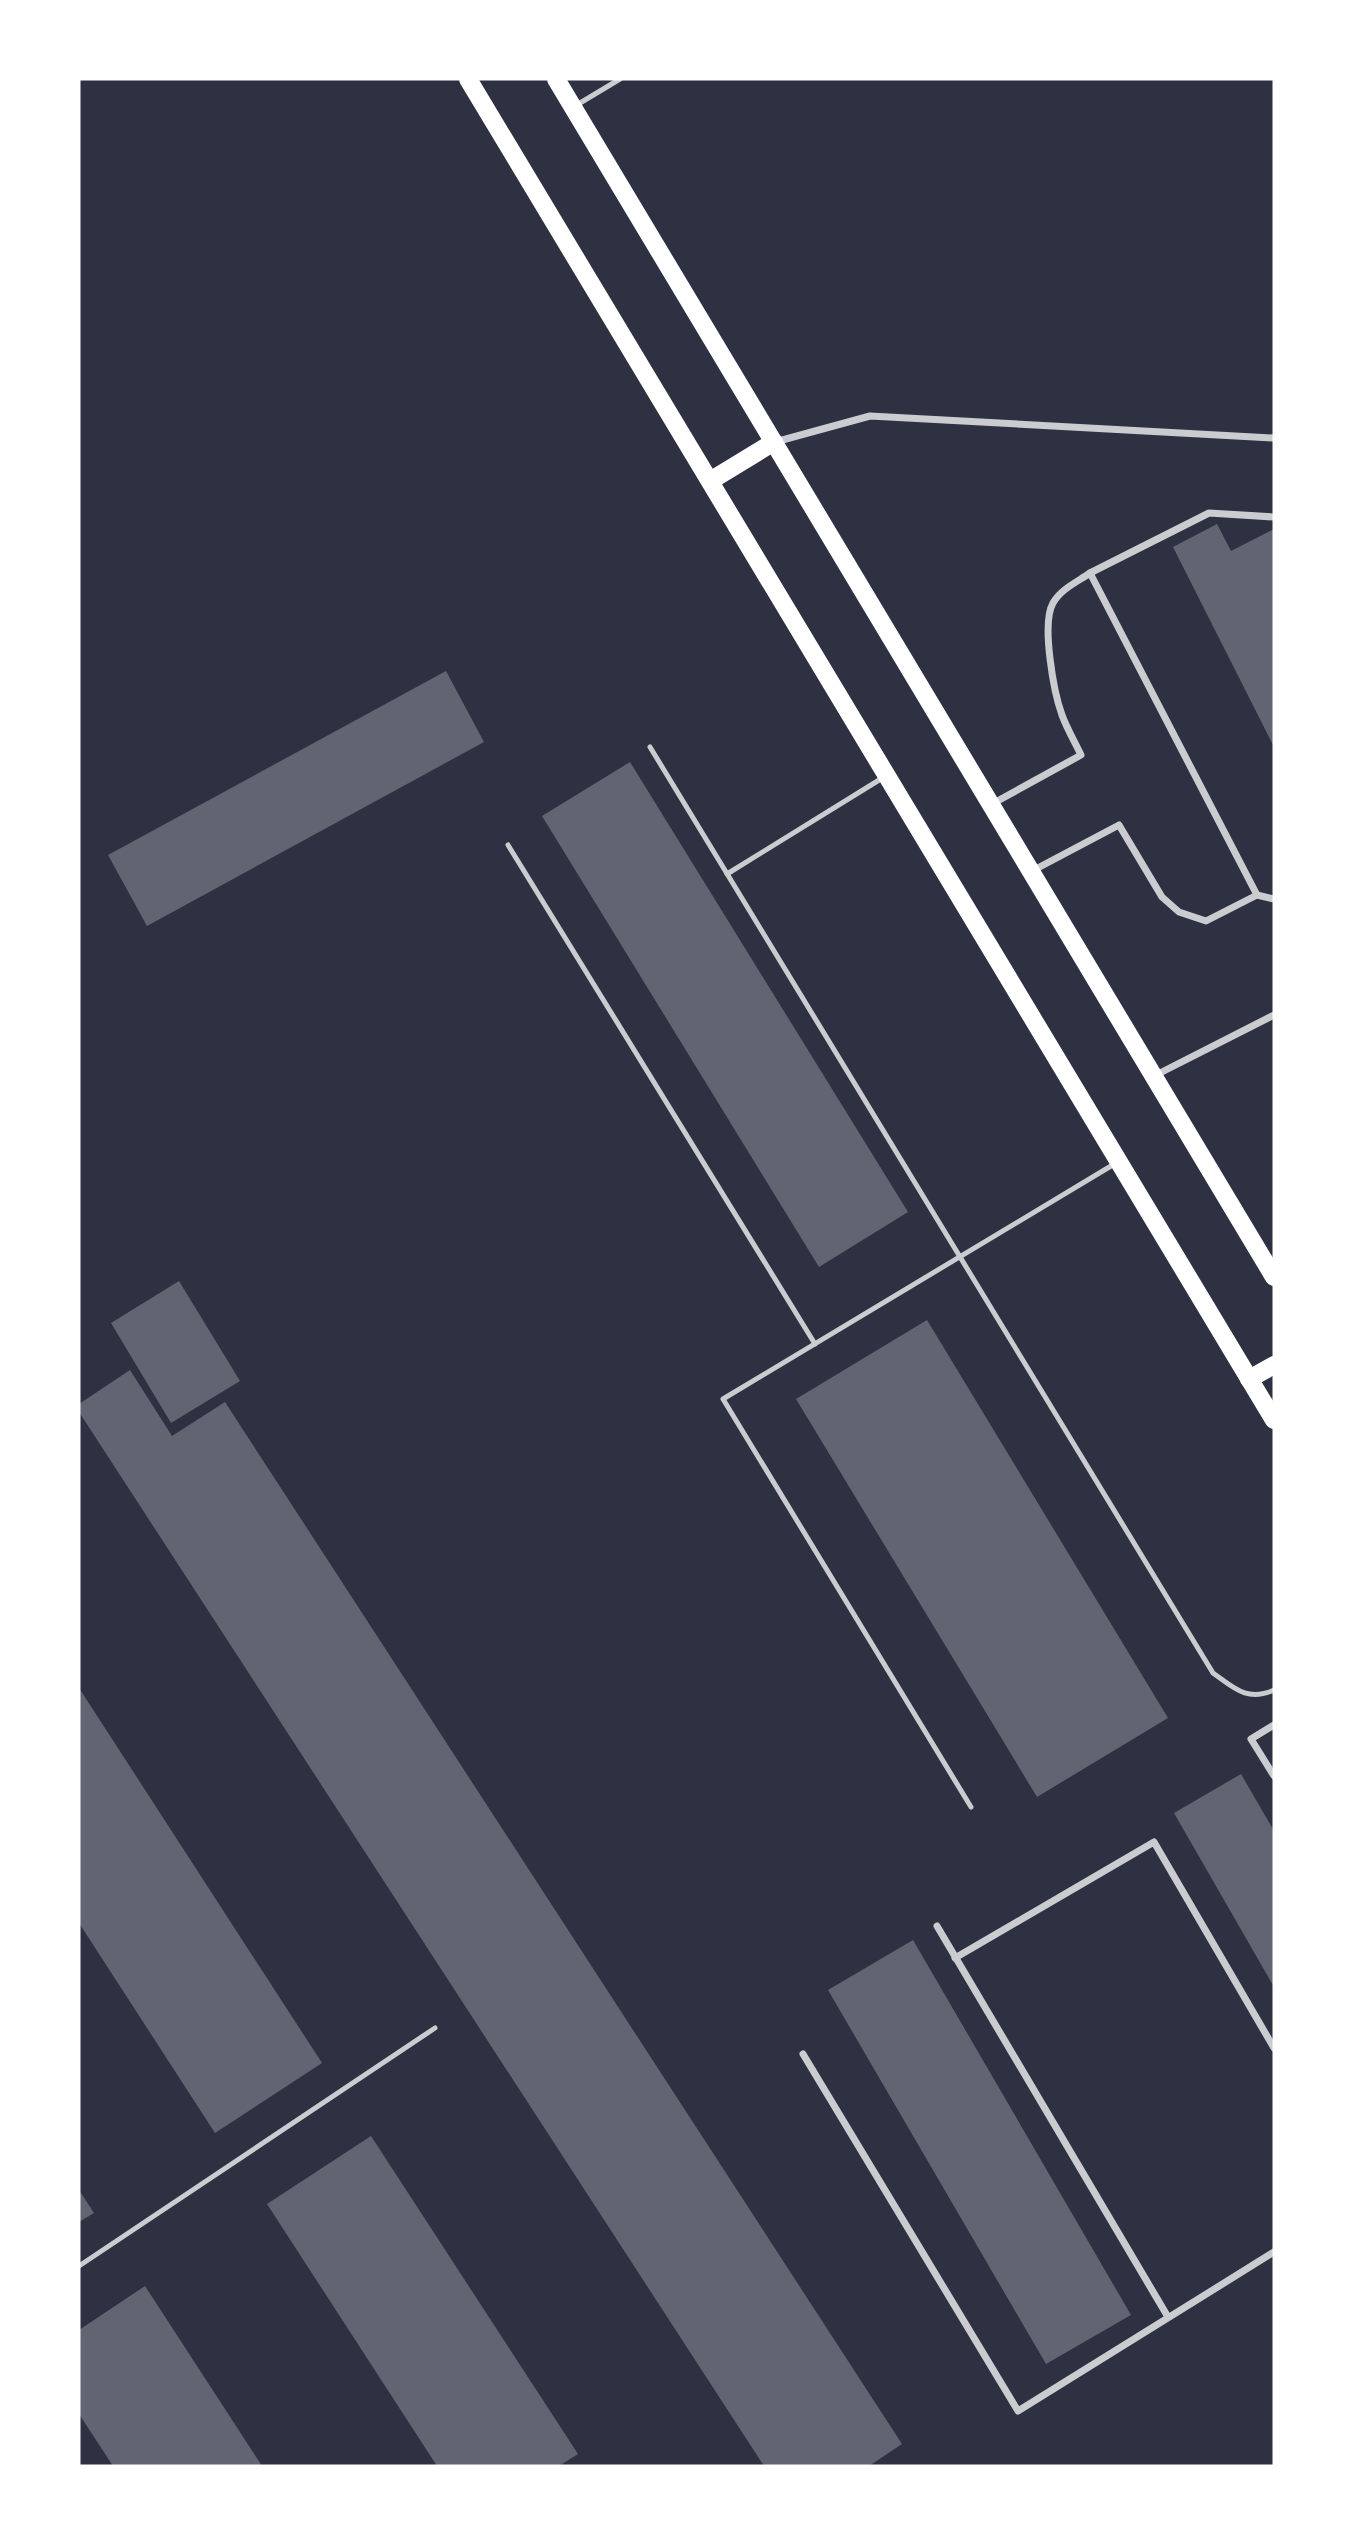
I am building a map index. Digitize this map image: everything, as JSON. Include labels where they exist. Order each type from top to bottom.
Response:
[{"type":"main road","points":[[468,79],[1274,1420]]},
{"type":"main road","points":[[556,79],[1274,1277]]},
{"type":"main road","points":[[710,481],[774,442]]},
{"type":"main road","points":[[1250,1379],[1274,1365]]},
{"type":"street","points":[[774,442],[870,416],[1274,438]]},
{"type":"street","points":[[991,804],[1081,755],[1062,714],[1051,668],[1049,625],[1051,606],[1057,598],[1090,573],[1209,513],[1274,517]]},
{"type":"street","points":[[1090,573],[1257,895]]},
{"type":"street","points":[[1031,871],[1119,825],[1162,897],[1179,912],[1206,920],[1257,895],[1274,900]]},
{"type":"street","points":[[1154,1076],[1274,1015]]},
{"type":"street","points":[[1274,1726],[1251,1739],[1274,1776]]},
{"type":"street","points":[[955,1958],[1154,1842],[1274,2048]]},
{"type":"street","points":[[937,1926],[1168,2318]]},
{"type":"street","points":[[803,2054],[1018,2411],[1274,2252]]},
{"type":"lane","points":[[573,107],[620,79]]},
{"type":"lane","points":[[650,747],[1213,1673],[1244,1696],[1263,1695],[1274,1690]]},
{"type":"lane","points":[[727,874],[887,776]]},
{"type":"lane","points":[[509,845],[815,1344]]},
{"type":"lane","points":[[971,1807],[723,1399],[1119,1161]]},
{"type":"lane","points":[[79,2266],[435,2028]]},
{"type":"building","points":[[1217,524],[1231,551],[1274,529],[1274,747],[1173,547]]},
{"type":"building","points":[[446,671],[484,742],[147,926],[108,855]]},
{"type":"building","points":[[630,762],[908,1212],[819,1267],[542,816]]},
{"type":"building","points":[[179,1281],[240,1381],[171,1423],[111,1323]]},
{"type":"building","points":[[927,1320],[1168,1718],[1037,1797],[796,1399]]},
{"type":"building","points":[[130,1370],[172,1436],[225,1402],[902,2444],[869,2466],[764,2466],[79,1412],[79,1404]]},
{"type":"building","points":[[79,1688],[322,2063],[215,2133],[79,1923]]},
{"type":"building","points":[[1241,1774],[1274,1831],[1274,1987],[1174,1813]]},
{"type":"building","points":[[913,1940],[1131,2315],[1046,2364],[828,1990]]},
{"type":"building","points":[[371,2136],[578,2454],[559,2466],[437,2466],[267,2204]]},
{"type":"building","points":[[79,2190],[94,2213],[79,2222]]},
{"type":"building","points":[[145,2286],[262,2466],[113,2466],[79,2414],[79,2330]]}]
